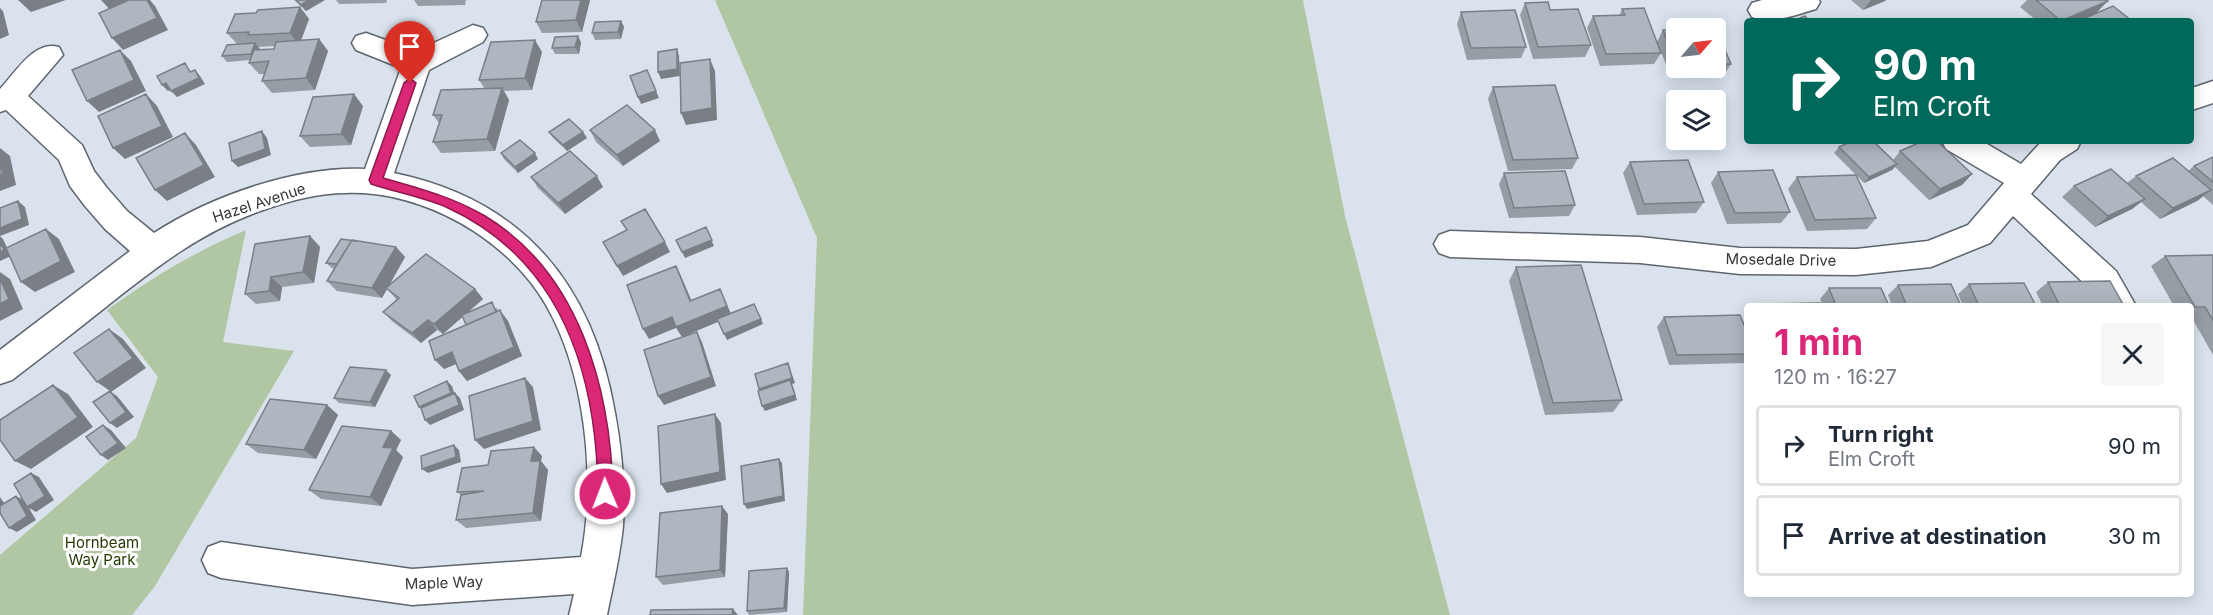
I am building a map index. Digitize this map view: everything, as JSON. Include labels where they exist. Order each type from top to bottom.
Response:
[{"type":"street","points":[[1762,10],[1812,8]]},
{"type":"street","points":[[376,180],[417,63],[473,36]]},
{"type":"street","points":[[366,43],[417,63]]},
{"type":"street","points":[[49,55],[5,99],[71,153],[81,177],[96,197],[116,220],[153,251]]},
{"type":"street","points":[[2194,98],[2213,92]]},
{"type":"street","points":[[1962,144],[2019,189],[2104,281],[2118,303]]},
{"type":"street","name":"Mosedale Drive","points":[[1450,244],[1640,250],[1740,261],[1856,262],[1931,254],[1979,234],[2049,152],[2061,144]]},
{"type":"street","name":"Hazel Avenue","points":[[0,369],[153,251],[193,226],[229,210],[291,189],[332,181],[376,180],[448,203],[482,220],[513,244],[538,268],[572,321],[589,377],[605,451],[605,515],[588,615]]},
{"type":"street","name":"Maple Way","points":[[221,560],[412,587],[596,574]]},
{"type":"green space","points":[[715,0],[1303,0],[1345,216],[1450,615],[803,615],[817,238]]},
{"type":"green space","name":"Hornbeam Way Park","points":[[246,230],[223,342],[294,351],[155,586],[132,615],[0,615],[0,555],[136,438],[158,377],[107,310],[174,266]]},
{"type":"building","points":[[129,0],[147,0],[157,18],[112,38],[99,13]]},
{"type":"building","points":[[296,0],[309,0],[301,5]]},
{"type":"building","points":[[542,0],[581,0],[576,20],[536,22]]},
{"type":"building","points":[[2036,0],[2108,1],[2068,18],[2057,18]]},
{"type":"building","points":[[1548,2],[1550,10],[1578,9],[1591,45],[1538,47],[1525,3]]},
{"type":"building","points":[[2113,6],[2128,18],[2085,18]]},
{"type":"building","points":[[300,7],[290,33],[248,35],[249,32],[227,33],[235,14]]},
{"type":"building","points":[[1644,8],[1661,53],[1606,54],[1593,16],[1625,15],[1622,9]]},
{"type":"building","points":[[1515,10],[1526,47],[1471,48],[1461,12]]},
{"type":"building","points":[[621,21],[618,32],[592,33],[595,22]]},
{"type":"building","points":[[578,36],[575,47],[552,48],[555,37]]},
{"type":"building","points":[[319,39],[306,78],[262,81],[269,61],[249,63],[254,50],[274,49],[276,42]]},
{"type":"building","points":[[535,40],[525,78],[479,80],[491,42]]},
{"type":"building","points":[[255,43],[251,54],[222,56],[227,45]]},
{"type":"building","points":[[677,49],[677,69],[658,72],[658,52]]},
{"type":"building","points":[[120,50],[134,80],[87,101],[72,70]]},
{"type":"building","points":[[1726,52],[1731,64],[1726,64]]},
{"type":"building","points":[[710,59],[712,108],[681,113],[680,63]]},
{"type":"building","points":[[185,63],[190,72],[195,70],[199,78],[171,91],[166,83],[162,85],[157,76]]},
{"type":"building","points":[[647,70],[656,91],[638,97],[630,76]]},
{"type":"building","points":[[1555,85],[1578,158],[1513,160],[1493,87]]},
{"type":"building","points":[[502,88],[487,139],[433,142],[442,115],[433,115],[441,90]]},
{"type":"building","points":[[146,94],[162,126],[113,148],[98,116]]},
{"type":"building","points":[[354,94],[341,134],[300,136],[313,97]]},
{"type":"building","points":[[627,105],[655,130],[617,155],[590,130]]},
{"type":"building","points":[[569,119],[583,132],[563,145],[549,132]]},
{"type":"building","points":[[262,131],[265,149],[232,161],[229,143]]},
{"type":"building","points":[[185,133],[204,165],[155,190],[136,158]]},
{"type":"building","points":[[520,140],[535,153],[515,167],[501,153]]},
{"type":"building","points":[[1846,144],[1876,144],[1897,164],[1869,177],[1839,147]]},
{"type":"building","points":[[1916,144],[1940,144],[1972,174],[1940,189],[1900,151]]},
{"type":"building","points":[[570,151],[597,176],[558,203],[531,177]]},
{"type":"building","points":[[2213,157],[2213,182],[2194,166]]},
{"type":"building","points":[[2173,158],[2211,190],[2173,208],[2136,176]]},
{"type":"building","points":[[1688,160],[1704,202],[1644,204],[1630,162]]},
{"type":"building","points":[[2111,169],[2145,199],[2108,216],[2074,186]]},
{"type":"building","points":[[1773,170],[1790,212],[1735,213],[1718,172]]},
{"type":"building","points":[[1565,171],[1575,205],[1514,208],[1504,173]]},
{"type":"building","points":[[1856,175],[1876,218],[1815,220],[1797,177]]},
{"type":"building","points":[[18,201],[22,219],[0,228],[0,208]]},
{"type":"building","points":[[645,209],[665,242],[617,266],[603,242],[627,230],[621,221]]},
{"type":"building","points":[[706,227],[712,240],[682,252],[676,240]]},
{"type":"building","points":[[46,229],[61,261],[21,282],[6,248]]},
{"type":"building","points":[[310,236],[303,272],[271,277],[269,291],[245,294],[255,244]]},
{"type":"building","points":[[341,239],[352,240],[337,264],[326,263]]},
{"type":"building","points":[[352,240],[396,247],[372,288],[327,281]]},
{"type":"building","points":[[426,254],[475,289],[434,324],[428,320],[412,333],[383,312],[399,298],[386,288]]},
{"type":"building","points":[[2213,255],[2213,320],[2205,307],[2195,307],[2165,256]]},
{"type":"building","points":[[1581,265],[1622,400],[1553,403],[1516,267]]},
{"type":"building","points":[[676,266],[690,301],[720,289],[727,306],[676,327],[672,317],[643,329],[627,285]]},
{"type":"building","points":[[0,279],[9,299],[0,304]]},
{"type":"building","points":[[2110,281],[2122,303],[2058,303],[2048,282]]},
{"type":"building","points":[[2024,283],[2034,303],[1978,303],[1969,284]]},
{"type":"building","points":[[1951,284],[1960,303],[1906,303],[1898,285]]},
{"type":"building","points":[[1829,288],[1881,288],[1888,303],[1835,303]]},
{"type":"building","points":[[492,302],[496,312],[466,325],[462,315]]},
{"type":"building","points":[[754,304],[761,319],[724,334],[717,319]]},
{"type":"building","points":[[500,310],[514,347],[459,371],[452,352],[435,360],[429,341]]},
{"type":"building","points":[[1740,315],[1744,325],[1744,354],[1677,355],[1664,317]]},
{"type":"building","points":[[109,329],[133,358],[97,382],[74,353]]},
{"type":"building","points":[[697,332],[711,377],[658,396],[644,350]]},
{"type":"building","points":[[788,363],[792,378],[759,389],[755,374]]},
{"type":"building","points":[[350,367],[386,370],[370,402],[334,398]]},
{"type":"building","points":[[525,378],[533,421],[475,440],[469,396]]},
{"type":"building","points":[[790,380],[795,395],[762,406],[758,391]]},
{"type":"building","points":[[447,381],[451,393],[419,407],[414,396]]},
{"type":"building","points":[[53,385],[78,417],[15,461],[0,440],[0,420]]},
{"type":"building","points":[[110,391],[126,412],[110,423],[93,402]]},
{"type":"building","points":[[455,393],[459,405],[425,420],[421,408]]},
{"type":"building","points":[[270,399],[327,405],[304,450],[246,444]]},
{"type":"building","points":[[715,414],[720,472],[661,484],[658,426]]},
{"type":"building","points":[[103,425],[118,443],[101,455],[86,437]]},
{"type":"building","points":[[342,426],[391,431],[383,447],[393,448],[370,497],[309,490]]},
{"type":"building","points":[[454,445],[456,457],[422,469],[421,456]]},
{"type":"building","points":[[534,447],[531,461],[540,461],[533,513],[456,520],[461,495],[484,491],[457,492],[462,468],[488,465],[491,451]]},
{"type":"building","points":[[779,459],[783,496],[744,504],[741,466]]},
{"type":"building","points":[[31,473],[45,496],[27,507],[14,484]]},
{"type":"building","points":[[16,496],[27,516],[9,528],[0,513],[0,506]]},
{"type":"building","points":[[722,506],[720,570],[656,577],[660,513]]},
{"type":"building","points":[[787,568],[784,608],[747,611],[749,571]]},
{"type":"building","points":[[733,609],[732,615],[650,615],[651,610]]},
{"type":"route","points":[[410,83],[376,180],[448,203],[482,220],[513,244],[538,268],[572,321],[592,388],[605,451],[605,494]]}]
